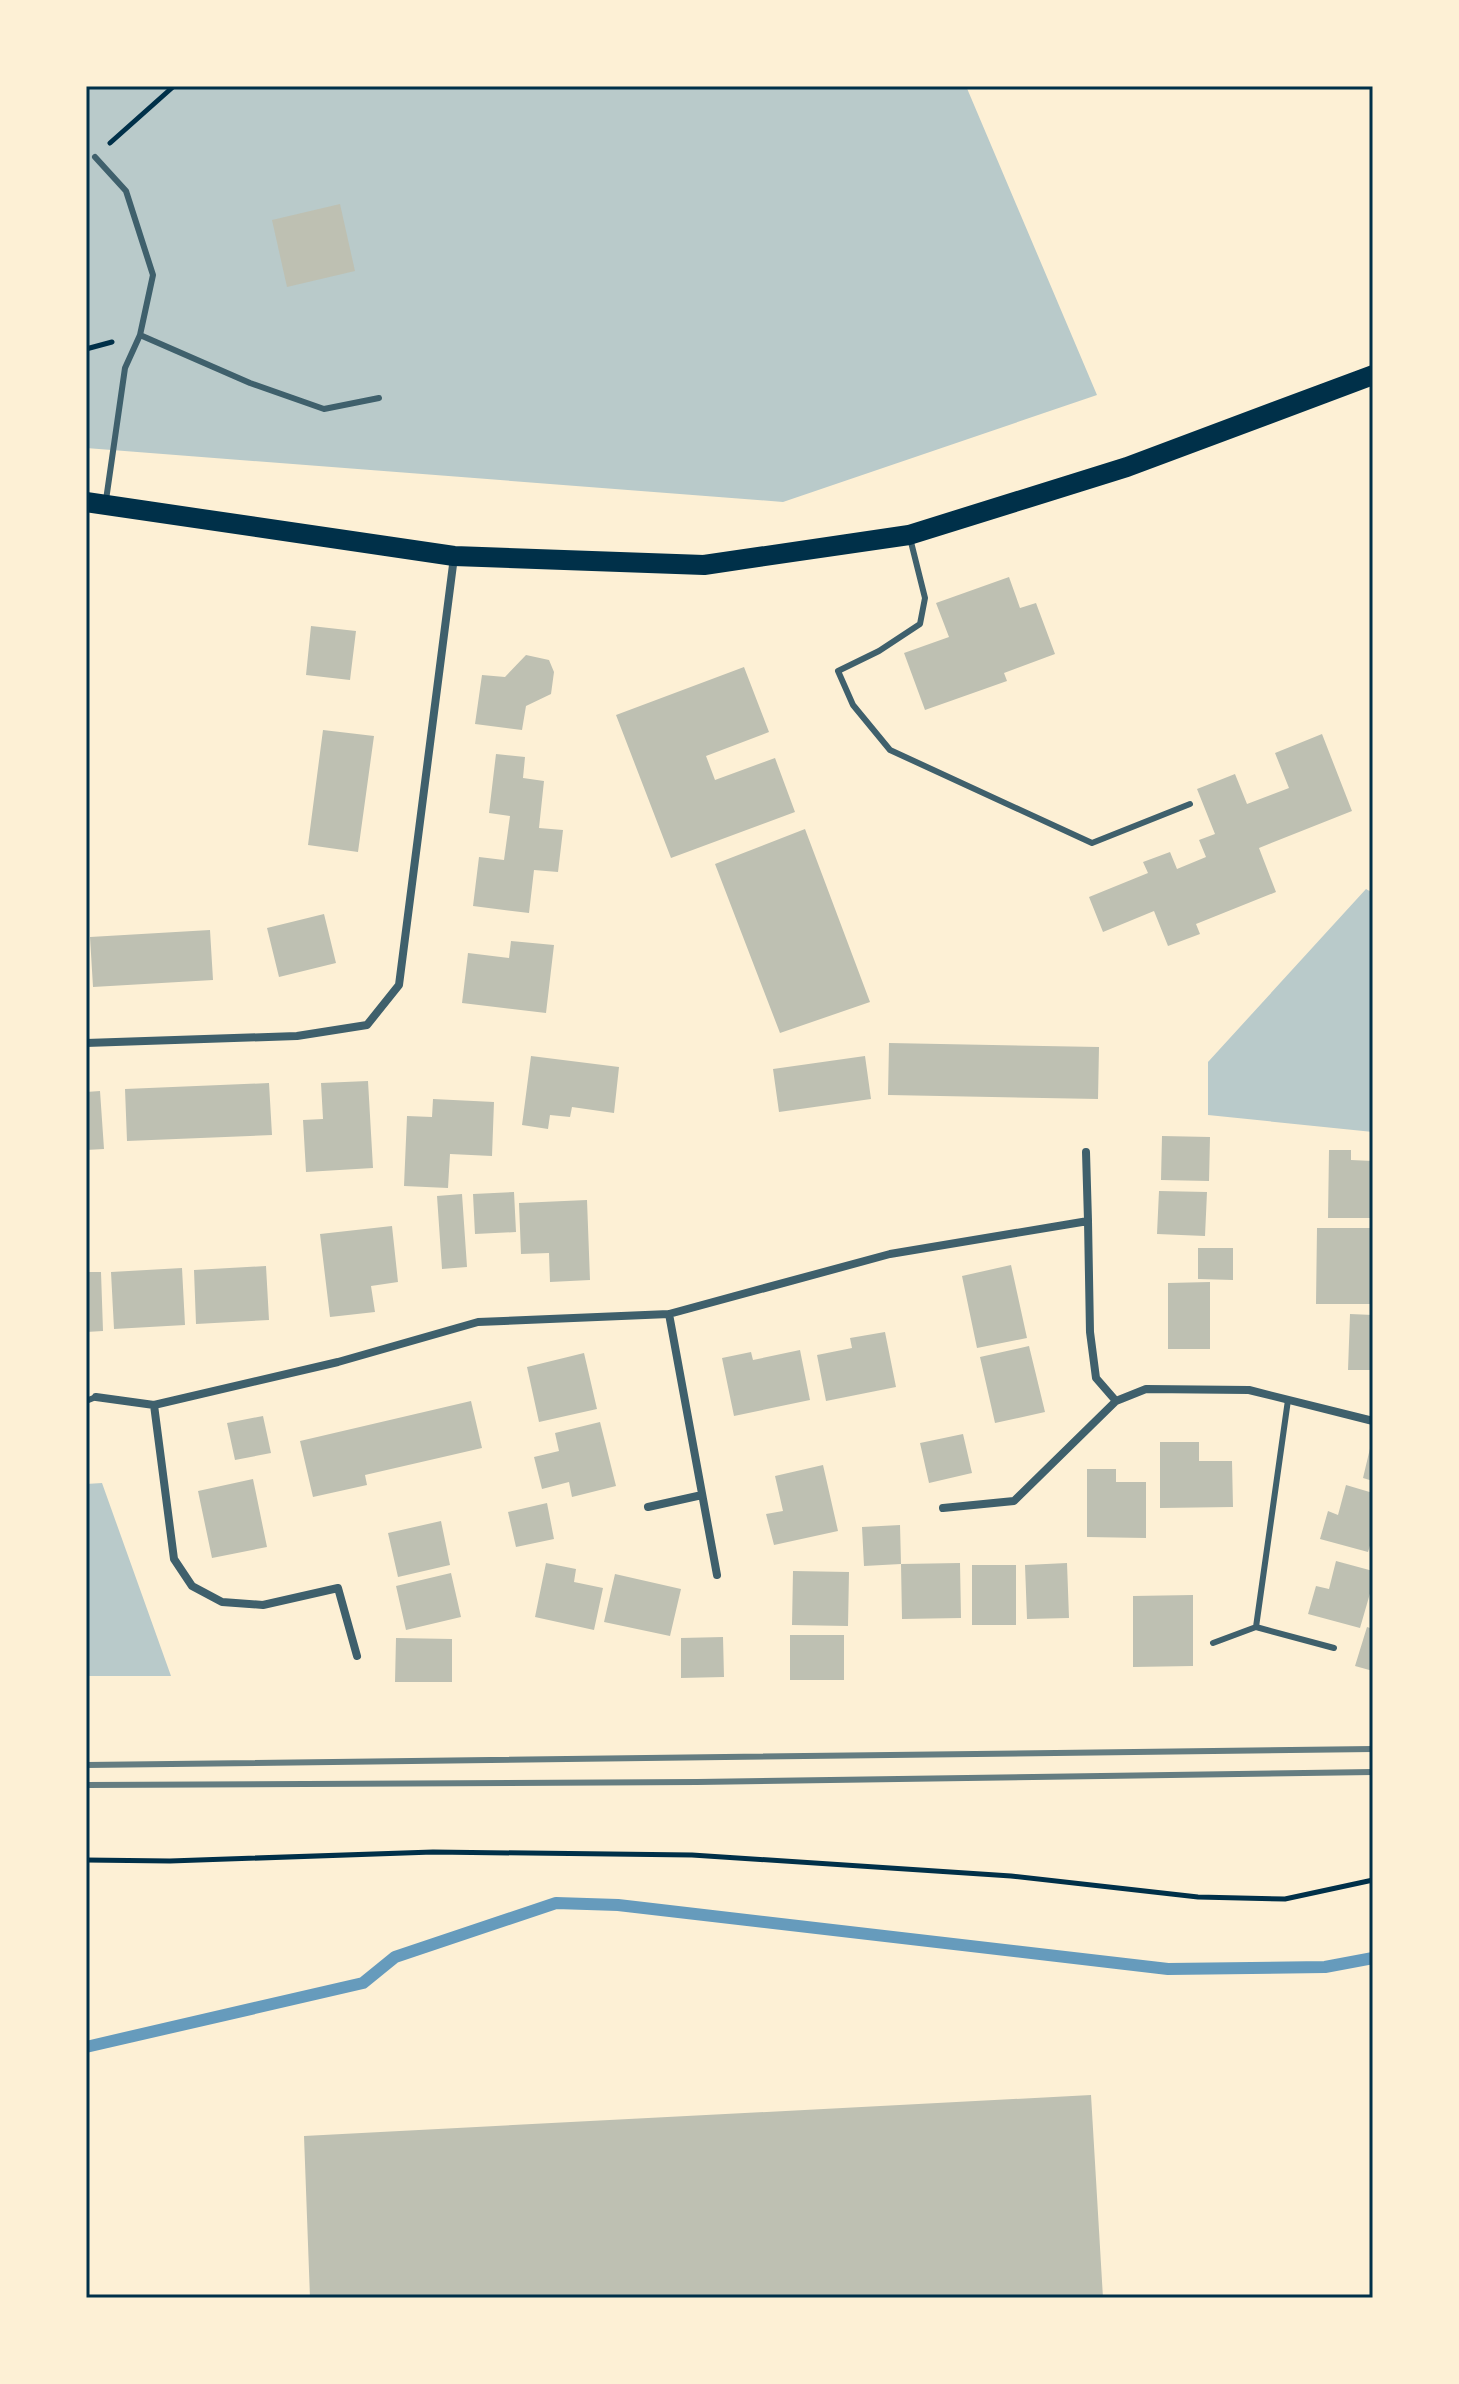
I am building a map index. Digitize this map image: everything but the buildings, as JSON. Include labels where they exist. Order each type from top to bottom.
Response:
[{"type":"main road","points":[[96,502],[454,556],[704,565],[909,535],[1127,467],[1373,375]]},
{"type":"street","points":[[86,1043],[297,1036],[367,1025],[399,985],[454,556]]},
{"type":"street","points":[[1086,1152],[1090,1332],[1096,1378],[1116,1401]]},
{"type":"street","points":[[96,1397],[154,1405],[338,1362],[478,1322],[669,1314],[890,1254],[1088,1221]]},
{"type":"street","points":[[669,1314],[717,1575]]},
{"type":"street","points":[[943,1508],[1014,1501],[1116,1401],[1146,1389],[1249,1390],[1373,1421]]},
{"type":"street","points":[[154,1405],[174,1559],[192,1586],[222,1602],[263,1605],[338,1588],[357,1656]]},
{"type":"street","points":[[648,1507],[702,1495]]},
{"type":"lane","points":[[95,157],[126,191],[153,275],[140,335],[125,368],[96,502]]},
{"type":"lane","points":[[140,335],[250,383],[324,409],[379,398]]},
{"type":"lane","points":[[909,535],[925,598],[920,624],[879,651],[838,671],[853,705],[890,750],[1092,843],[1190,804]]},
{"type":"lane","points":[[86,1401],[96,1397]]},
{"type":"lane","points":[[1256,1627],[1288,1400]]},
{"type":"lane","points":[[1213,1643],[1256,1627],[1334,1648]]},
{"type":"path","points":[[95,157],[174,86]]},
{"type":"path","points":[[86,1860],[170,1861],[433,1852],[692,1855],[1011,1876],[1198,1897],[1285,1899],[1373,1880]]},
{"type":"shaded area","points":[[86,86],[966,86],[1097,395],[783,502],[86,448]]},
{"type":"shaded area","points":[[1366,889],[1373,893],[1373,1132],[1208,1115],[1208,1062]]},
{"type":"shaded area","points":[[102,1483],[171,1676],[86,1676],[86,1484]]},
{"type":"waterway","points":[[86,2047],[363,1983],[395,1957],[556,1903],[618,1905],[1168,1969],[1325,1967],[1373,1958]]},
{"type":"railway","points":[[86,1765],[1373,1749]]},
{"type":"railway","points":[[86,1785],[697,1782],[1373,1772]]}]
